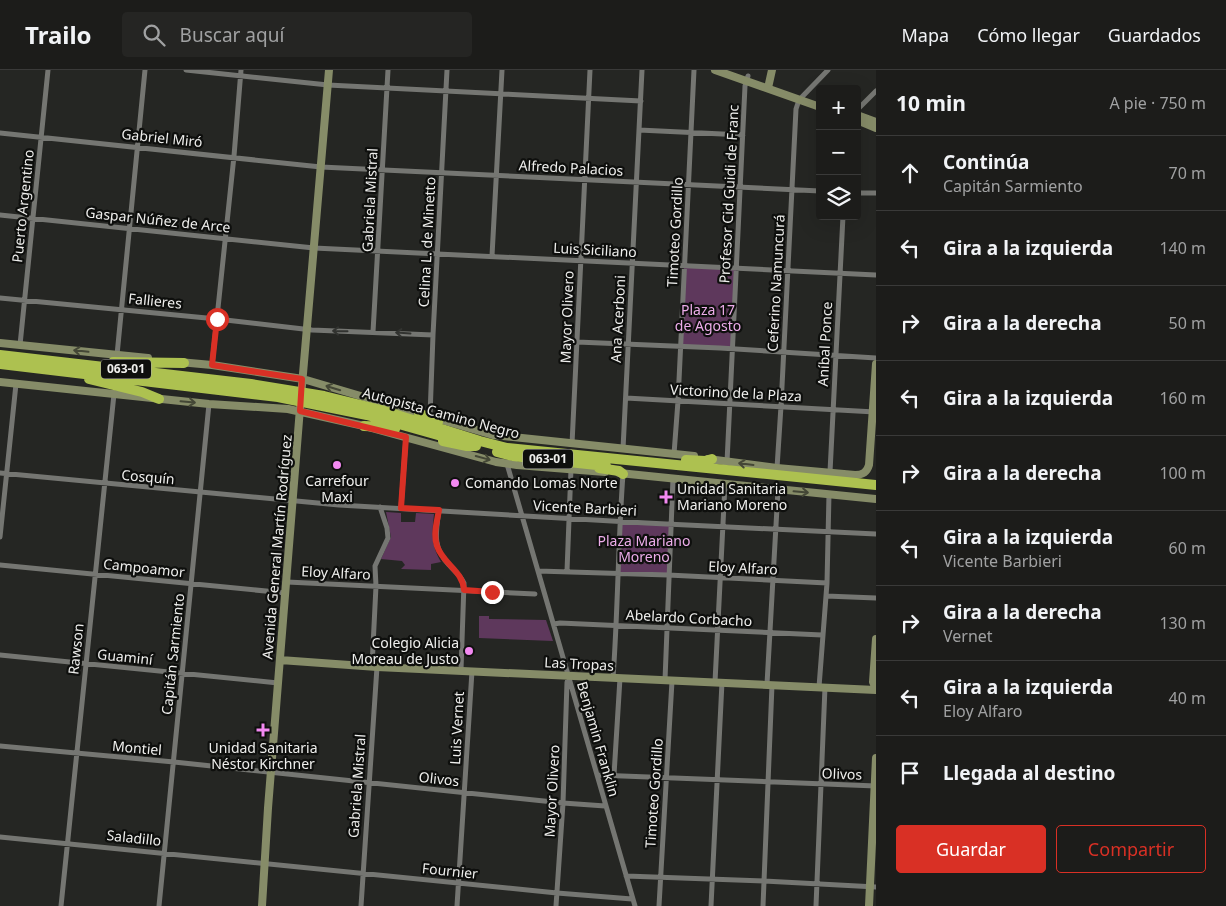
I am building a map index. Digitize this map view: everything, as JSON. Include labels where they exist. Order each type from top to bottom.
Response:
[{"type":"highway","name":"Autopista Camino Negro","points":[[0,355],[249,388],[346,406],[507,448],[876,485]]},
{"type":"highway","points":[[18,357],[92,362],[184,363]]},
{"type":"highway","name":"Autopista Camino Negro","points":[[0,364],[249,388]]},
{"type":"highway","points":[[47,369],[142,392],[159,399]]},
{"type":"highway","name":"Autopista Camino Negro","points":[[346,406],[367,414],[513,456],[573,466],[861,482],[876,491]]},
{"type":"highway","points":[[419,413],[507,448]]},
{"type":"highway","points":[[364,426],[387,426],[458,444],[476,446]]},
{"type":"highway","points":[[621,460],[646,458],[705,461],[712,459]]},
{"type":"highway","points":[[573,466],[619,471],[623,474]]},
{"type":"street","name":"Puerto Argentino","points":[[20,345],[48,70]]},
{"type":"street","points":[[117,355],[145,70]]},
{"type":"street","points":[[186,70],[241,73],[328,85],[641,101]]},
{"type":"street","name":"Avenida General Martín Rodríguez","points":[[262,906],[302,379],[329,70]]},
{"type":"street","name":"Gabriela Mistral","points":[[373,332],[388,70]]},
{"type":"street","name":"Celina L. de Minetto","points":[[430,416],[432,335],[447,70]]},
{"type":"street","points":[[492,256],[502,70]]},
{"type":"street","name":"Mayor Olivero","points":[[572,444],[590,70]]},
{"type":"street","name":"Ana Acerboni","points":[[623,449],[642,70]]},
{"type":"street","name":"Timoteo Gordillo","points":[[674,454],[694,70]]},
{"type":"street","points":[[715,70],[816,101]]},
{"type":"street","points":[[730,70],[747,79]]},
{"type":"street","points":[[768,86],[772,70]]},
{"type":"street","points":[[801,97],[828,70]]},
{"type":"street","points":[[212,365],[241,73]]},
{"type":"street","name":"Profesor Cid Guidi de Franc","points":[[727,462],[747,79]]},
{"type":"street","points":[[861,106],[876,91]]},
{"type":"street","points":[[801,97],[816,105]]},
{"type":"street","name":"Ceferino Namuncurá","points":[[776,468],[781,406],[796,109],[801,97]]},
{"type":"street","points":[[861,116],[876,122]]},
{"type":"street","points":[[861,122],[876,128]]},
{"type":"street","points":[[639,130],[743,135]]},
{"type":"street","name":"Gabriel Miró","points":[[0,133],[321,166]]},
{"type":"street","name":"Alfredo Palacios","points":[[321,166],[816,191]]},
{"type":"street","points":[[861,193],[876,193]]},
{"type":"street","name":"Gaspar Núñez de Arce","points":[[0,215],[314,248]]},
{"type":"street","name":"Aníbal Ponce","points":[[830,472],[843,220]]},
{"type":"street","name":"Luis Siciliano","points":[[314,248],[876,275]]},
{"type":"street","name":"Fallieres","points":[[0,298],[307,329],[432,335]]},
{"type":"street","points":[[577,342],[681,346],[876,358]]},
{"type":"street","points":[[0,343],[212,365],[302,379],[488,434],[674,454],[776,468],[859,475],[861,482]]},
{"type":"street","points":[[861,482],[869,465],[876,364]]},
{"type":"street","points":[[0,382],[209,404],[276,407],[364,426],[507,464],[573,466],[567,571]]},
{"type":"street","points":[[0,537],[16,384]]},
{"type":"street","name":"Rawson","points":[[62,906],[114,394]]},
{"type":"street","name":"Victorino de la Plaza","points":[[626,398],[874,412]]},
{"type":"street","name":"Capitán Sarmiento","points":[[159,906],[209,404]]},
{"type":"street","points":[[401,508],[406,437]]},
{"type":"street","name":"Benjamin Franklin","points":[[507,464],[634,906]]},
{"type":"street","name":"Cosquín","points":[[0,473],[293,502]]},
{"type":"street","points":[[614,775],[619,521],[623,474],[876,499]]},
{"type":"street","name":"Timoteo Gordillo","points":[[659,906],[667,777],[668,680],[666,627],[673,478]]},
{"type":"street","points":[[711,906],[717,779],[719,630],[725,484]]},
{"type":"street","points":[[763,906],[769,781],[770,633],[778,490]]},
{"type":"street","points":[[816,906],[822,785],[822,635],[827,583],[830,494]]},
{"type":"street","name":"Vicente Barbieri","points":[[293,502],[569,519],[876,534]]},
{"type":"street","name":"Gabriela Mistral","points":[[361,906],[374,667],[376,566],[388,538],[387,528],[380,507]]},
{"type":"street","points":[[439,510],[435,529],[438,547],[449,566],[461,578],[464,590],[461,670]]},
{"type":"street","name":"Campoamor","points":[[0,565],[286,592]]},
{"type":"street","name":"Eloy Alfaro","points":[[538,571],[721,577],[827,583]]},
{"type":"street","name":"Eloy Alfaro","points":[[287,582],[535,594]]},
{"type":"street","points":[[826,596],[876,598]]},
{"type":"street","name":"Abelardo Corbacho","points":[[554,624],[560,622],[822,635]]},
{"type":"street","points":[[876,639],[874,682],[876,690]]},
{"type":"street","name":"Guaminí","points":[[0,655],[278,682]]},
{"type":"street","name":"Las Tropas","points":[[280,660],[374,667],[876,690]]},
{"type":"street","name":"Luis Vernet","points":[[457,906],[472,671]]},
{"type":"street","name":"Mayor Olivero","points":[[556,906],[563,803],[567,676]]},
{"type":"street","name":"Montiel","points":[[0,746],[272,773]]},
{"type":"street","points":[[869,906],[873,887],[876,758]]},
{"type":"street","name":"Olivos","points":[[272,773],[605,806]]},
{"type":"street","name":"Olivos","points":[[597,775],[875,786]]},
{"type":"street","name":"Saladillo","points":[[0,836],[265,863]]},
{"type":"street","name":"Fournier","points":[[265,863],[632,899]]},
{"type":"street","points":[[626,876],[764,880],[873,887]]},
{"type":"green space","name":"Plaza 17 de Agosto","points":[[684,266],[736,269],[732,349],[681,346]]},
{"type":"green space","points":[[386,512],[401,513],[401,522],[415,522],[416,513],[434,514],[433,539],[435,550],[441,562],[431,564],[431,570],[401,569],[405,565],[402,561],[381,559],[391,537]]},
{"type":"green space","name":"Plaza Mariano Moreno","points":[[619,521],[672,524],[668,575],[617,573]]},
{"type":"green space","points":[[479,616],[489,616],[489,619],[546,620],[553,641],[479,638]]},
{"type":"place","name":"Carrefour Maxi","points":[[337,465]]},
{"type":"place","name":"Comando Lomas Norte","points":[[455,483]]},
{"type":"place","name":"Unidad Sanitaria Mariano Moreno","points":[[666,497]]},
{"type":"place","name":"Colegio Alicia Moreau de Justo","points":[[469,651]]},
{"type":"place","name":"Unidad Sanitaria Néstor Kirchner","points":[[263,730]]},
{"type":"route","points":[[217,319],[212,365],[302,379],[300,411],[406,437],[401,508],[439,510],[435,529],[438,547],[449,566],[461,578],[464,583],[464,590],[492,592]]}]
